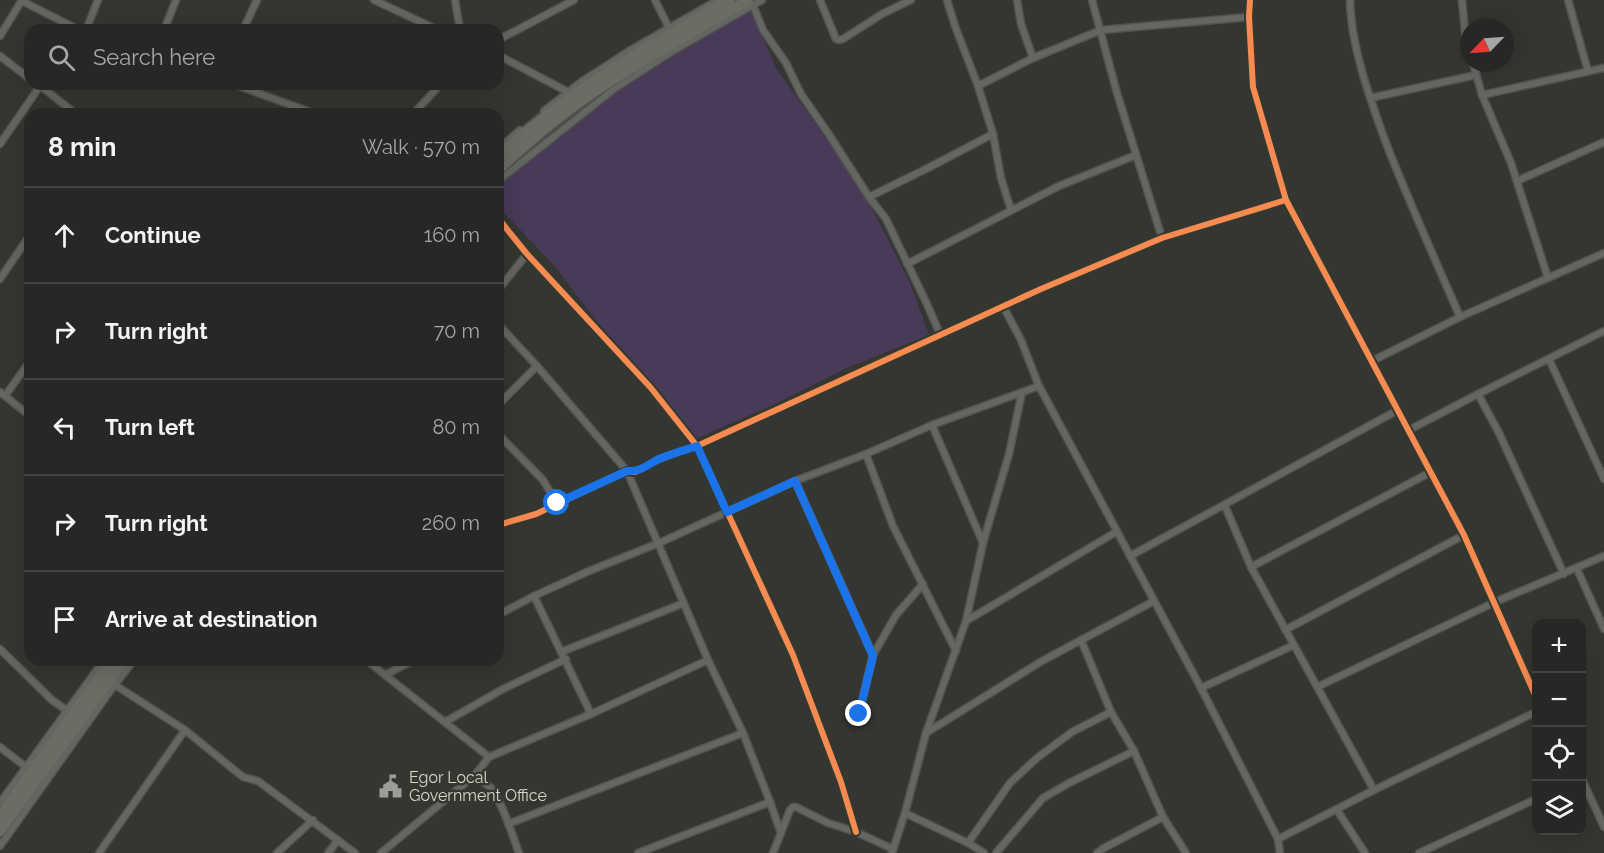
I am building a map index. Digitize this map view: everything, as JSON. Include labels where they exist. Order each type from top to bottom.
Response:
[{"type":"highway","points":[[504,152],[593,82],[730,0]]},
{"type":"highway","points":[[504,165],[557,119],[629,69],[750,3]]},
{"type":"highway","points":[[0,816],[108,666]]},
{"type":"highway","points":[[0,831],[120,666]]},
{"type":"street","points":[[88,24],[98,0]]},
{"type":"street","points":[[166,24],[176,0]]},
{"type":"street","points":[[246,24],[257,0]]},
{"type":"street","points":[[374,0],[425,24]]},
{"type":"street","points":[[455,0],[459,24]]},
{"type":"street","points":[[504,37],[574,0]]},
{"type":"street","points":[[655,0],[669,28]]},
{"type":"street","points":[[504,144],[568,92],[620,57],[718,0]]},
{"type":"street","points":[[504,176],[614,89],[750,3],[762,0]]},
{"type":"street","points":[[820,0],[838,40],[882,14],[912,0]]},
{"type":"street","points":[[947,0],[993,134],[1001,178],[1011,210]]},
{"type":"street","points":[[1017,0],[1021,24],[1033,58]]},
{"type":"street","points":[[1092,0],[1117,93],[1162,238]]},
{"type":"street","points":[[1250,0],[1253,87],[1286,200],[1464,535],[1532,688]]},
{"type":"street","points":[[1350,0],[1350,13],[1362,72],[1370,98],[1397,170],[1460,317]]},
{"type":"street","points":[[1462,0],[1464,18]]},
{"type":"street","points":[[1568,0],[1588,71]]},
{"type":"street","points":[[0,36],[22,1],[67,24]]},
{"type":"street","points":[[750,3],[763,30],[786,63],[801,94],[886,219],[940,334]]},
{"type":"street","points":[[978,86],[1033,58],[1101,30],[1249,17]]},
{"type":"street","points":[[0,56],[24,74]]},
{"type":"street","points":[[504,58],[568,92]]},
{"type":"street","points":[[1482,95],[1604,68]]},
{"type":"street","points":[[1475,72],[1482,95],[1511,163],[1548,278]]},
{"type":"street","points":[[1370,98],[1476,75]]},
{"type":"street","points":[[0,144],[35,90]]},
{"type":"street","points":[[45,90],[68,108]]},
{"type":"street","points":[[250,90],[299,108]]},
{"type":"street","points":[[419,108],[435,90]]},
{"type":"street","points":[[869,197],[993,134]]},
{"type":"street","points":[[1517,180],[1604,142]]},
{"type":"street","points":[[906,264],[1059,186],[1136,156]]},
{"type":"street","points":[[504,523],[536,514],[627,471],[635,472],[658,459],[697,446],[940,334],[1162,238],[1286,200]]},
{"type":"street","points":[[504,225],[527,254],[651,388],[697,446],[793,655],[841,782],[856,832]]},
{"type":"street","points":[[0,279],[24,244]]},
{"type":"street","points":[[1372,361],[1460,317],[1604,253]]},
{"type":"street","points":[[504,283],[527,254]]},
{"type":"street","points":[[1004,306],[1021,340],[1039,386],[1202,688],[1278,839],[1280,853]]},
{"type":"street","points":[[504,330],[627,471],[742,733],[781,833]]},
{"type":"street","points":[[1408,430],[1604,331]]},
{"type":"street","points":[[1549,359],[1604,479]]},
{"type":"street","points":[[504,399],[537,366]]},
{"type":"street","points":[[24,368],[3,394],[24,411]]},
{"type":"street","points":[[504,612],[589,571],[658,543],[795,481],[866,454],[932,425],[1039,386]]},
{"type":"street","points":[[773,853],[793,807],[828,823],[856,832],[893,851],[906,813],[926,733],[966,621],[983,543],[1009,454],[1022,392]]},
{"type":"street","points":[[1478,394],[1499,433],[1564,574]]},
{"type":"street","points":[[1130,556],[1398,410]]},
{"type":"street","points":[[932,425],[983,543]]},
{"type":"street","points":[[504,440],[543,480],[557,503]]},
{"type":"street","points":[[866,454],[893,526],[956,651]]},
{"type":"street","points":[[1251,567],[1431,472]]},
{"type":"street","points":[[795,481],[873,656]]},
{"type":"street","points":[[1225,506],[1251,567],[1374,790]]},
{"type":"street","points":[[966,621],[1116,532]]},
{"type":"street","points":[[1285,630],[1464,535]]},
{"type":"street","points":[[1317,687],[1495,602],[1604,556]]},
{"type":"street","points":[[1577,569],[1604,628]]},
{"type":"street","points":[[859,714],[873,656],[896,615],[923,584]]},
{"type":"street","points":[[534,596],[591,714]]},
{"type":"street","points":[[926,733],[1042,661],[1154,600]]},
{"type":"street","points":[[561,652],[684,603]]},
{"type":"street","points":[[1081,640],[1111,712],[1134,752],[1164,817],[1186,853]]},
{"type":"street","points":[[1202,688],[1294,645]]},
{"type":"street","points":[[0,649],[66,711]]},
{"type":"street","points":[[445,722],[503,689],[566,659]]},
{"type":"street","points":[[381,853],[475,775],[489,757],[591,714],[708,660]]},
{"type":"street","points":[[0,803],[100,666]]},
{"type":"street","points":[[0,846],[129,666]]},
{"type":"street","points":[[374,666],[489,757]]},
{"type":"street","points":[[385,675],[402,666]]},
{"type":"street","points":[[115,685],[185,730],[243,777],[258,781],[355,853]]},
{"type":"street","points":[[968,843],[1010,783],[1036,758],[1072,732],[1111,712]]},
{"type":"street","points":[[1278,839],[1532,714]]},
{"type":"street","points":[[99,853],[185,730]]},
{"type":"street","points":[[508,824],[742,733]]},
{"type":"street","points":[[0,747],[26,767]]},
{"type":"street","points":[[996,853],[1043,798],[1134,752]]},
{"type":"street","points":[[475,775],[496,795],[519,853]]},
{"type":"street","points":[[1582,781],[1604,827]]},
{"type":"street","points":[[1419,853],[1532,801]]},
{"type":"street","points":[[638,853],[770,802]]},
{"type":"street","points":[[1337,810],[1365,853]]},
{"type":"street","points":[[906,813],[984,853]]},
{"type":"street","points":[[1097,853],[1164,817]]},
{"type":"street","points":[[277,853],[313,820]]},
{"type":"street","points":[[328,853],[338,840]]},
{"type":"shaded area","points":[[748,4],[777,70],[847,167],[876,216],[910,283],[929,335],[847,368],[775,404],[696,439],[646,376],[598,323],[554,265],[504,213],[504,171],[557,127],[658,54]]},
{"type":"cycle path","points":[[1250,0],[1253,87],[1286,200],[1464,535],[1532,688]]},
{"type":"cycle path","points":[[504,523],[536,514],[627,471],[635,472],[658,460],[697,446],[1041,289],[1162,238],[1286,200]]},
{"type":"cycle path","points":[[504,225],[527,254],[651,388],[697,446],[793,655],[841,782],[856,832]]},
{"type":"place","name":"Egor Local Government Office","points":[[391,786]]},
{"type":"route","points":[[557,503],[627,471],[635,472],[658,459],[697,446],[727,512],[795,481],[873,656],[859,714]]}]
